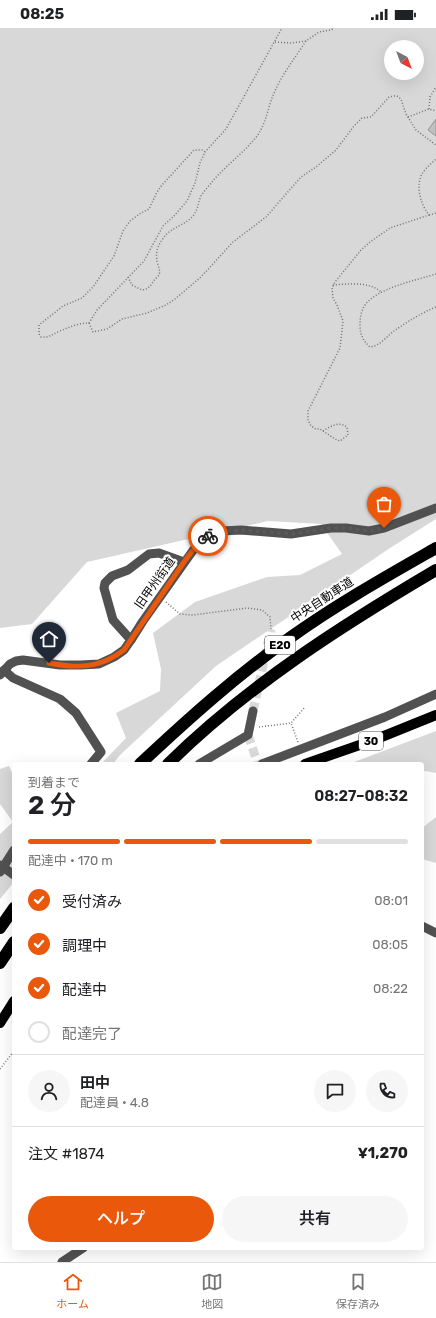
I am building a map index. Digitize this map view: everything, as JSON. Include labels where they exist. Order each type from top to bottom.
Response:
[{"type":"highway","name":"中央自動車道","points":[[142,762],[207,703],[291,636],[346,601],[436,548]]},
{"type":"highway","name":"E20","points":[[170,762],[220,717],[304,652],[349,622],[436,570]]},
{"type":"highway","points":[[0,928],[12,911]]},
{"type":"highway","points":[[0,963],[12,945]]},
{"type":"main road","name":"30","points":[[311,762],[374,740],[436,714]]},
{"type":"main road","points":[[0,1023],[12,1004]]},
{"type":"street","name":"旧甲州街道","points":[[2,672],[10,664],[16,661],[24,660],[60,665],[82,665],[99,664],[114,657],[124,650],[199,542],[222,531],[240,530],[291,534],[331,528],[346,528],[369,531],[384,528],[436,508]]},
{"type":"street","points":[[131,640],[113,620],[104,583],[112,576],[128,570],[149,554],[159,553],[184,562]]},
{"type":"street","points":[[2,672],[60,699],[76,713],[101,752],[93,762]]},
{"type":"street","points":[[267,762],[385,716],[436,694]]},
{"type":"street","points":[[202,762],[248,735],[253,711]]},
{"type":"street","points":[[12,853],[1,868],[12,874]]},
{"type":"street","points":[[424,927],[436,932]]},
{"type":"street","points":[[62,1262],[81,1250]]},
{"type":"path","points":[[205,152],[202,150],[194,150],[157,192],[149,209],[130,221],[123,231],[114,256],[93,287],[82,298],[63,306],[39,324],[39,334],[42,337],[48,337],[72,326],[89,323],[97,310],[144,261],[163,226],[174,217],[187,201],[195,183],[200,163],[205,152],[226,128],[282,28]]},
{"type":"path","points":[[128,277],[132,285],[142,290],[152,285],[159,275],[156,252],[163,238],[169,231],[192,216],[197,210],[202,195],[212,182],[244,152],[257,136],[269,111],[279,82],[306,41],[319,32],[334,28]]},
{"type":"path","points":[[275,42],[290,43],[306,41]]},
{"type":"path","points":[[430,109],[430,97],[436,87]]},
{"type":"path","points":[[89,323],[93,332],[100,331],[113,326],[122,320],[147,313],[166,305],[201,276],[233,242],[266,217],[301,177],[316,167],[336,150],[354,126],[362,118],[371,117],[389,97],[394,96],[401,99],[416,130],[436,145]]},
{"type":"path","points":[[408,116],[430,109],[436,111]]},
{"type":"path","points":[[429,215],[422,203],[419,193],[419,185],[424,172],[436,159]]},
{"type":"path","points":[[323,431],[340,423],[347,427],[348,435],[340,441],[323,431],[310,426],[308,420],[308,411],[340,348],[343,321],[333,298],[333,285],[361,250],[390,228],[436,213]]},
{"type":"path","points":[[436,274],[391,288],[382,292],[366,303],[360,318],[360,331],[365,343],[370,347],[375,346],[394,331],[424,312],[436,307]]},
{"type":"path","points":[[333,285],[360,284],[378,289],[382,292]]},
{"type":"path","points":[[161,596],[169,606],[180,614],[200,614],[247,608],[262,610],[270,618],[271,629]]},
{"type":"path","points":[[249,729],[291,723],[305,707]]},
{"type":"path","points":[[291,723],[301,749]]},
{"type":"path","points":[[0,1069],[12,1053]]},
{"type":"shaded area","points":[[0,28],[436,28],[436,519],[390,548],[216,666],[120,755],[115,762],[103,762],[126,738],[116,713],[160,691],[161,669],[153,633],[195,602],[267,577],[300,575],[342,554],[321,524],[268,521],[87,562],[32,624],[0,628]]},
{"type":"shaded area","points":[[436,731],[436,773],[424,772],[424,762],[354,762]]},
{"type":"shaded area","points":[[9,766],[12,773],[12,821],[0,804],[0,769]]},
{"type":"shaded area","points":[[436,817],[436,863],[424,860],[424,826]]},
{"type":"shaded area","points":[[12,823],[12,884],[0,899],[0,834]]},
{"type":"building","points":[[436,119],[436,136],[428,130]]},
{"type":"tunnel","points":[[253,711],[271,629]]},
{"type":"tunnel","points":[[248,735],[257,762]]},
{"type":"way so far","points":[[208,536],[222,531],[240,530],[291,534],[331,528],[369,531],[384,528]]},
{"type":"route","points":[[49,663],[60,665],[99,664],[114,657],[124,650],[184,562],[199,542],[208,536]]}]
